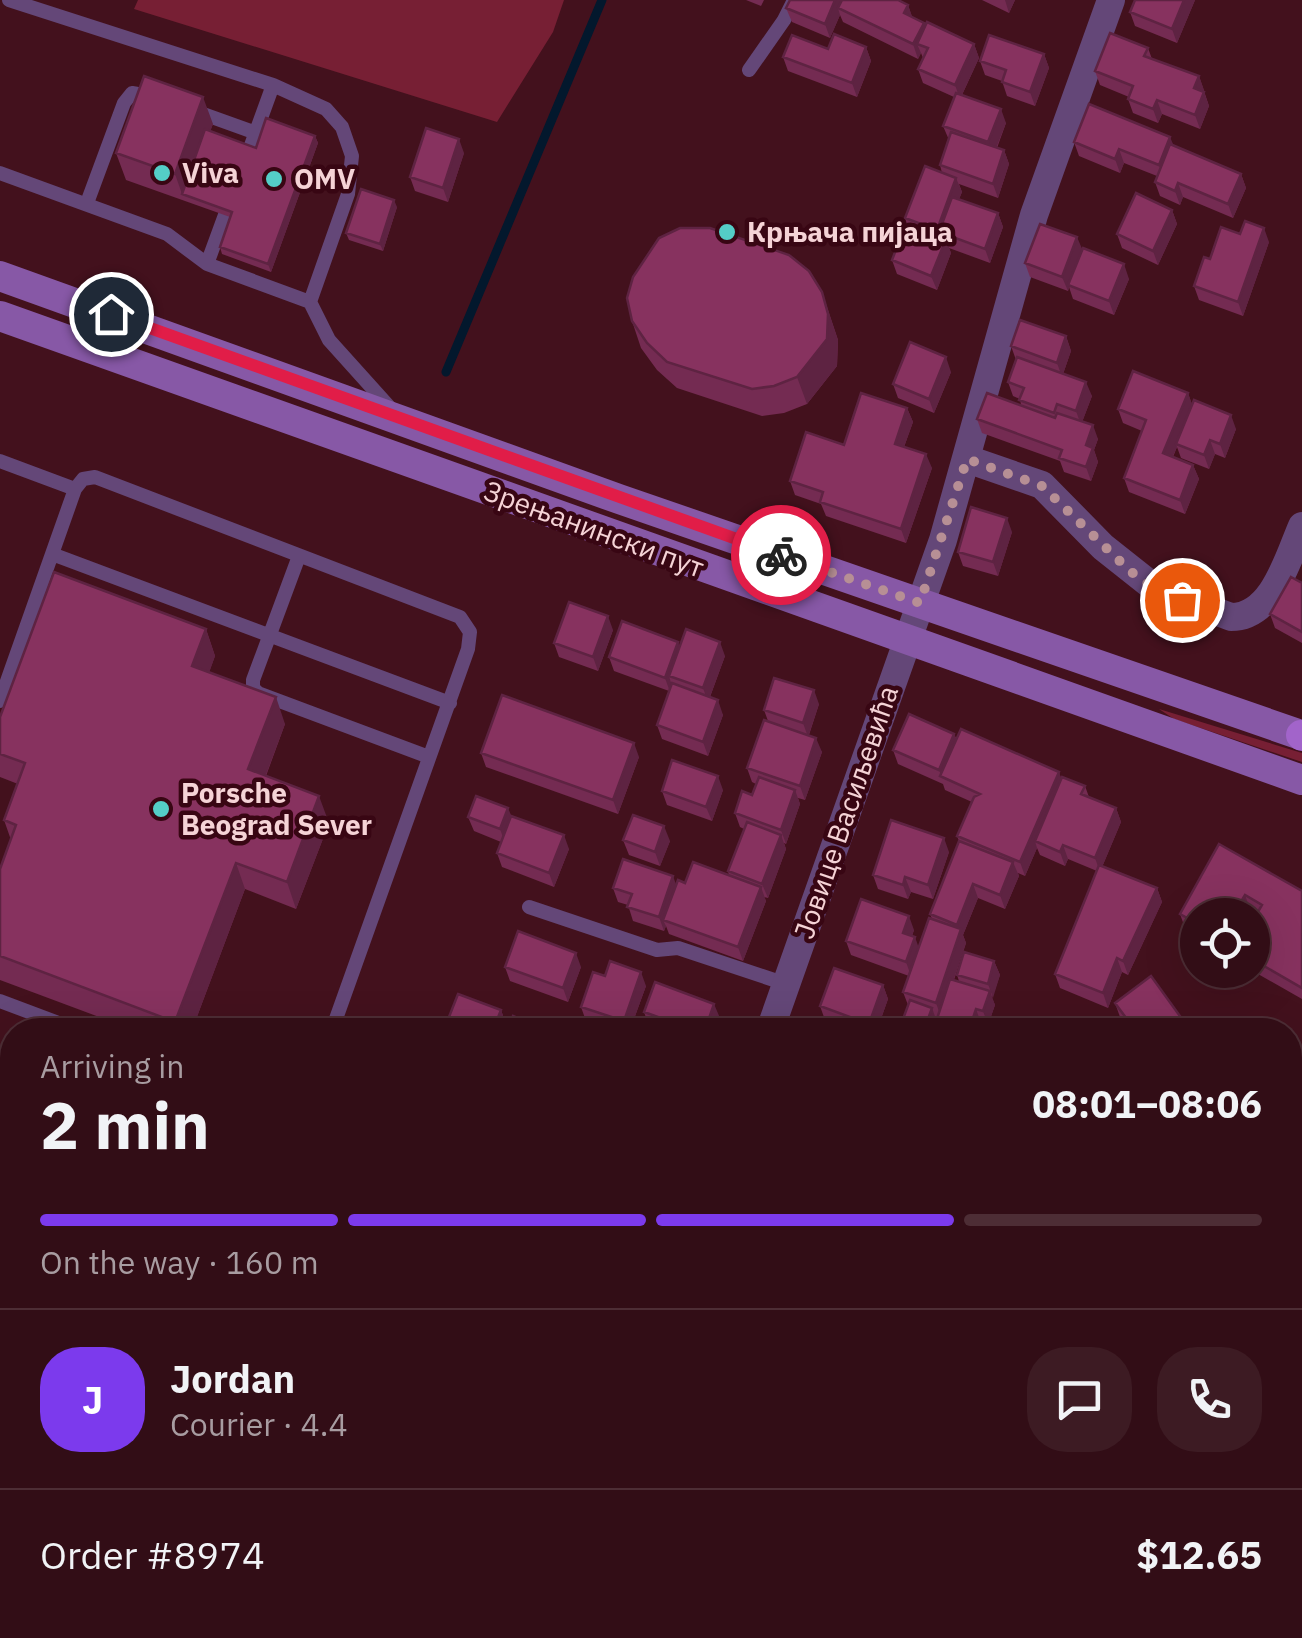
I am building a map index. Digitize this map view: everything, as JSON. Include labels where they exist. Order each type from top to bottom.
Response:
[{"type":"main road","name":"Зрењанински пут","points":[[0,276],[1302,735]]},
{"type":"main road","name":"Зрењанински пут","points":[[0,316],[1302,780]]},
{"type":"street","name":"Јовице Васиљевића","points":[[774,1018],[920,603],[967,459],[1034,215],[1111,0]]},
{"type":"street","points":[[967,459],[1042,486],[1103,548],[1156,590],[1231,618],[1257,612],[1274,586],[1302,526]]},
{"type":"lane","points":[[9,0],[273,86],[326,109],[342,128],[352,156],[348,194],[310,302]]},
{"type":"lane","points":[[749,70],[794,0]]},
{"type":"lane","points":[[249,152],[273,86]]},
{"type":"lane","points":[[87,204],[124,103],[132,93],[142,92],[256,133]]},
{"type":"lane","points":[[0,173],[168,234],[207,264],[310,302],[329,340],[403,421]]},
{"type":"lane","points":[[207,264],[226,215]]},
{"type":"lane","points":[[0,461],[75,489]]},
{"type":"lane","points":[[0,701],[75,489],[83,479],[94,477],[460,616],[470,632],[468,649],[336,1018]]},
{"type":"lane","points":[[52,554],[450,703]]},
{"type":"lane","points":[[299,556],[253,688],[429,757]]},
{"type":"lane","points":[[529,907],[657,950],[678,948],[786,984]]},
{"type":"lane","points":[[0,1001],[45,1018]]},
{"type":"shaded area","points":[[138,0],[564,0],[553,32],[497,122],[134,9]]},
{"type":"shaded area","points":[[1159,709],[1302,753],[1302,762],[1174,719]]},
{"type":"building","points":[[790,0],[835,0],[825,24],[786,8]]},
{"type":"building","points":[[842,0],[898,0],[908,5],[904,13],[924,23],[913,44],[838,8]]},
{"type":"building","points":[[1135,0],[1184,0],[1172,29],[1130,12]]},
{"type":"building","points":[[927,22],[974,44],[955,85],[918,69],[928,48],[917,44]]},
{"type":"building","points":[[1110,33],[1148,48],[1144,56],[1199,76],[1194,88],[1204,92],[1195,115],[1157,100],[1153,109],[1128,99],[1133,86],[1095,71]]},
{"type":"building","points":[[834,34],[866,47],[852,83],[783,57],[792,35],[828,49]]},
{"type":"building","points":[[989,35],[1044,54],[1030,92],[1002,82],[1006,70],[980,61]]},
{"type":"building","points":[[144,76],[203,97],[175,174],[116,153]]},
{"type":"building","points":[[956,93],[1001,109],[988,142],[943,126]]},
{"type":"building","points":[[1089,104],[1170,137],[1159,165],[1119,149],[1115,159],[1074,142]]},
{"type":"building","points":[[266,118],[315,136],[268,264],[220,247],[232,212],[182,194],[205,129],[256,148]]},
{"type":"building","points":[[426,128],[459,139],[443,188],[410,177]]},
{"type":"building","points":[[951,132],[1004,150],[993,184],[940,165]]},
{"type":"building","points":[[1170,144],[1241,174],[1228,204],[1178,183],[1175,191],[1155,182]]},
{"type":"building","points":[[925,166],[956,178],[937,230],[905,218]]},
{"type":"building","points":[[361,189],[394,200],[380,244],[346,233]]},
{"type":"building","points":[[1136,193],[1172,210],[1153,251],[1117,234]]},
{"type":"building","points":[[952,197],[998,213],[985,249],[939,232]]},
{"type":"building","points":[[1245,221],[1264,228],[1238,302],[1194,286],[1204,257],[1210,259],[1221,227],[1240,234]]},
{"type":"building","points":[[906,224],[946,239],[931,276],[892,260]]},
{"type":"building","points":[[1040,224],[1077,237],[1062,277],[1025,263]]},
{"type":"building","points":[[680,228],[710,228],[789,255],[809,271],[822,292],[828,314],[827,339],[797,377],[752,389],[667,362],[647,343],[632,321],[627,298],[633,277],[659,238]]},
{"type":"building","points":[[1083,248],[1124,264],[1109,301],[1068,285]]},
{"type":"building","points":[[1020,320],[1066,336],[1057,363],[1011,346]]},
{"type":"building","points":[[910,342],[946,357],[929,399],[893,384]]},
{"type":"building","points":[[1017,357],[1086,382],[1076,411],[1057,404],[1054,413],[1019,400],[1024,388],[1008,382]]},
{"type":"building","points":[[1133,371],[1188,393],[1163,453],[1193,465],[1180,500],[1124,478],[1146,420],[1118,409]]},
{"type":"building","points":[[861,393],[907,408],[895,444],[926,454],[901,529],[820,502],[823,492],[790,481],[806,432],[844,445]]},
{"type":"building","points":[[987,393],[1055,418],[1057,413],[1093,425],[1086,445],[1093,448],[1086,467],[1059,458],[1062,450],[977,419]]},
{"type":"building","points":[[1194,400],[1231,415],[1220,444],[1210,440],[1204,455],[1176,444]]},
{"type":"building","points":[[971,507],[1007,518],[993,562],[958,552]]},
{"type":"building","name":"Porsche Beograd Sever","points":[[54,572],[206,629],[192,666],[276,697],[248,769],[319,796],[287,882],[236,863],[177,1018],[164,1018],[0,956],[0,869],[16,825],[4,820],[25,763],[0,754],[0,717]]},
{"type":"building","points":[[1291,577],[1302,583],[1302,632],[1270,614]]},
{"type":"building","points":[[569,602],[608,616],[593,657],[554,643]]},
{"type":"building","points":[[622,621],[678,642],[665,678],[609,657]]},
{"type":"building","points":[[686,629],[720,642],[703,688],[669,676]]},
{"type":"building","points":[[774,678],[814,690],[803,723],[764,710]]},
{"type":"building","points":[[672,683],[718,700],[703,742],[657,725]]},
{"type":"building","points":[[502,695],[634,743],[613,800],[481,753]]},
{"type":"building","points":[[909,714],[954,734],[939,770],[893,750]]},
{"type":"building","points":[[764,720],[816,738],[800,786],[747,768]]},
{"type":"building","points":[[961,729],[1059,772],[1020,862],[957,836],[974,797],[980,794],[940,776]]},
{"type":"building","points":[[672,760],[718,776],[706,807],[662,791]]},
{"type":"building","points":[[759,777],[795,790],[781,830],[735,813],[742,791],[752,795]]},
{"type":"building","points":[[1062,777],[1085,786],[1081,794],[1116,808],[1095,858],[1063,845],[1060,852],[1035,841]]},
{"type":"building","points":[[476,796],[508,808],[500,829],[468,817]]},
{"type":"building","points":[[633,815],[664,826],[655,852],[623,840]]},
{"type":"building","points":[[511,816],[564,835],[549,873],[497,853]]},
{"type":"building","points":[[891,820],[944,838],[928,885],[905,877],[903,885],[873,875]]},
{"type":"building","points":[[747,822],[781,835],[762,884],[728,871]]},
{"type":"building","points":[[959,841],[1013,862],[1000,895],[973,884],[957,925],[930,914]]},
{"type":"building","points":[[1219,844],[1302,891],[1302,988],[1270,969],[1270,898],[1189,898]]},
{"type":"building","points":[[623,859],[673,876],[659,917],[627,907],[632,894],[613,888]]},
{"type":"building","points":[[693,862],[761,887],[738,947],[663,920],[678,880],[685,883]]},
{"type":"building","points":[[1099,865],[1157,888],[1123,961],[1117,958],[1103,993],[1055,974]]},
{"type":"building","points":[[861,899],[909,916],[903,933],[915,937],[906,962],[846,941]]},
{"type":"building","points":[[929,918],[961,929],[936,1003],[903,992]]},
{"type":"building","points":[[518,931],[576,953],[563,988],[505,967]]},
{"type":"building","points":[[964,952],[994,961],[988,984],[957,975]]},
{"type":"building","points":[[610,961],[641,972],[625,1018],[581,1007],[593,972],[605,976]]},
{"type":"building","points":[[834,968],[883,985],[871,1018],[853,1018],[820,1006]]},
{"type":"building","points":[[1151,976],[1181,1018],[1126,1018],[1115,1003]]},
{"type":"building","points":[[950,979],[990,991],[983,1011],[976,1009],[973,1018],[937,1018]]},
{"type":"building","points":[[655,982],[714,1004],[709,1018],[661,1018],[644,1012]]},
{"type":"building","points":[[458,994],[501,1010],[498,1018],[449,1018]]},
{"type":"building","points":[[910,1000],[932,1008],[928,1018],[903,1018]]},
{"type":"waterway","points":[[446,372],[602,0]]},
{"type":"way so far","points":[[781,555],[920,603],[967,459],[1042,486],[1130,571],[1156,590],[1182,600]]},
{"type":"place","name":"Viva","points":[[162,173]]},
{"type":"place","name":"OMV","points":[[274,179]]},
{"type":"place","name":"Крњача пијаца","points":[[727,232]]},
{"type":"place","name":"Porsche Beograd Sever","points":[[161,809]]},
{"type":"route","points":[[111,314],[781,555]]}]
